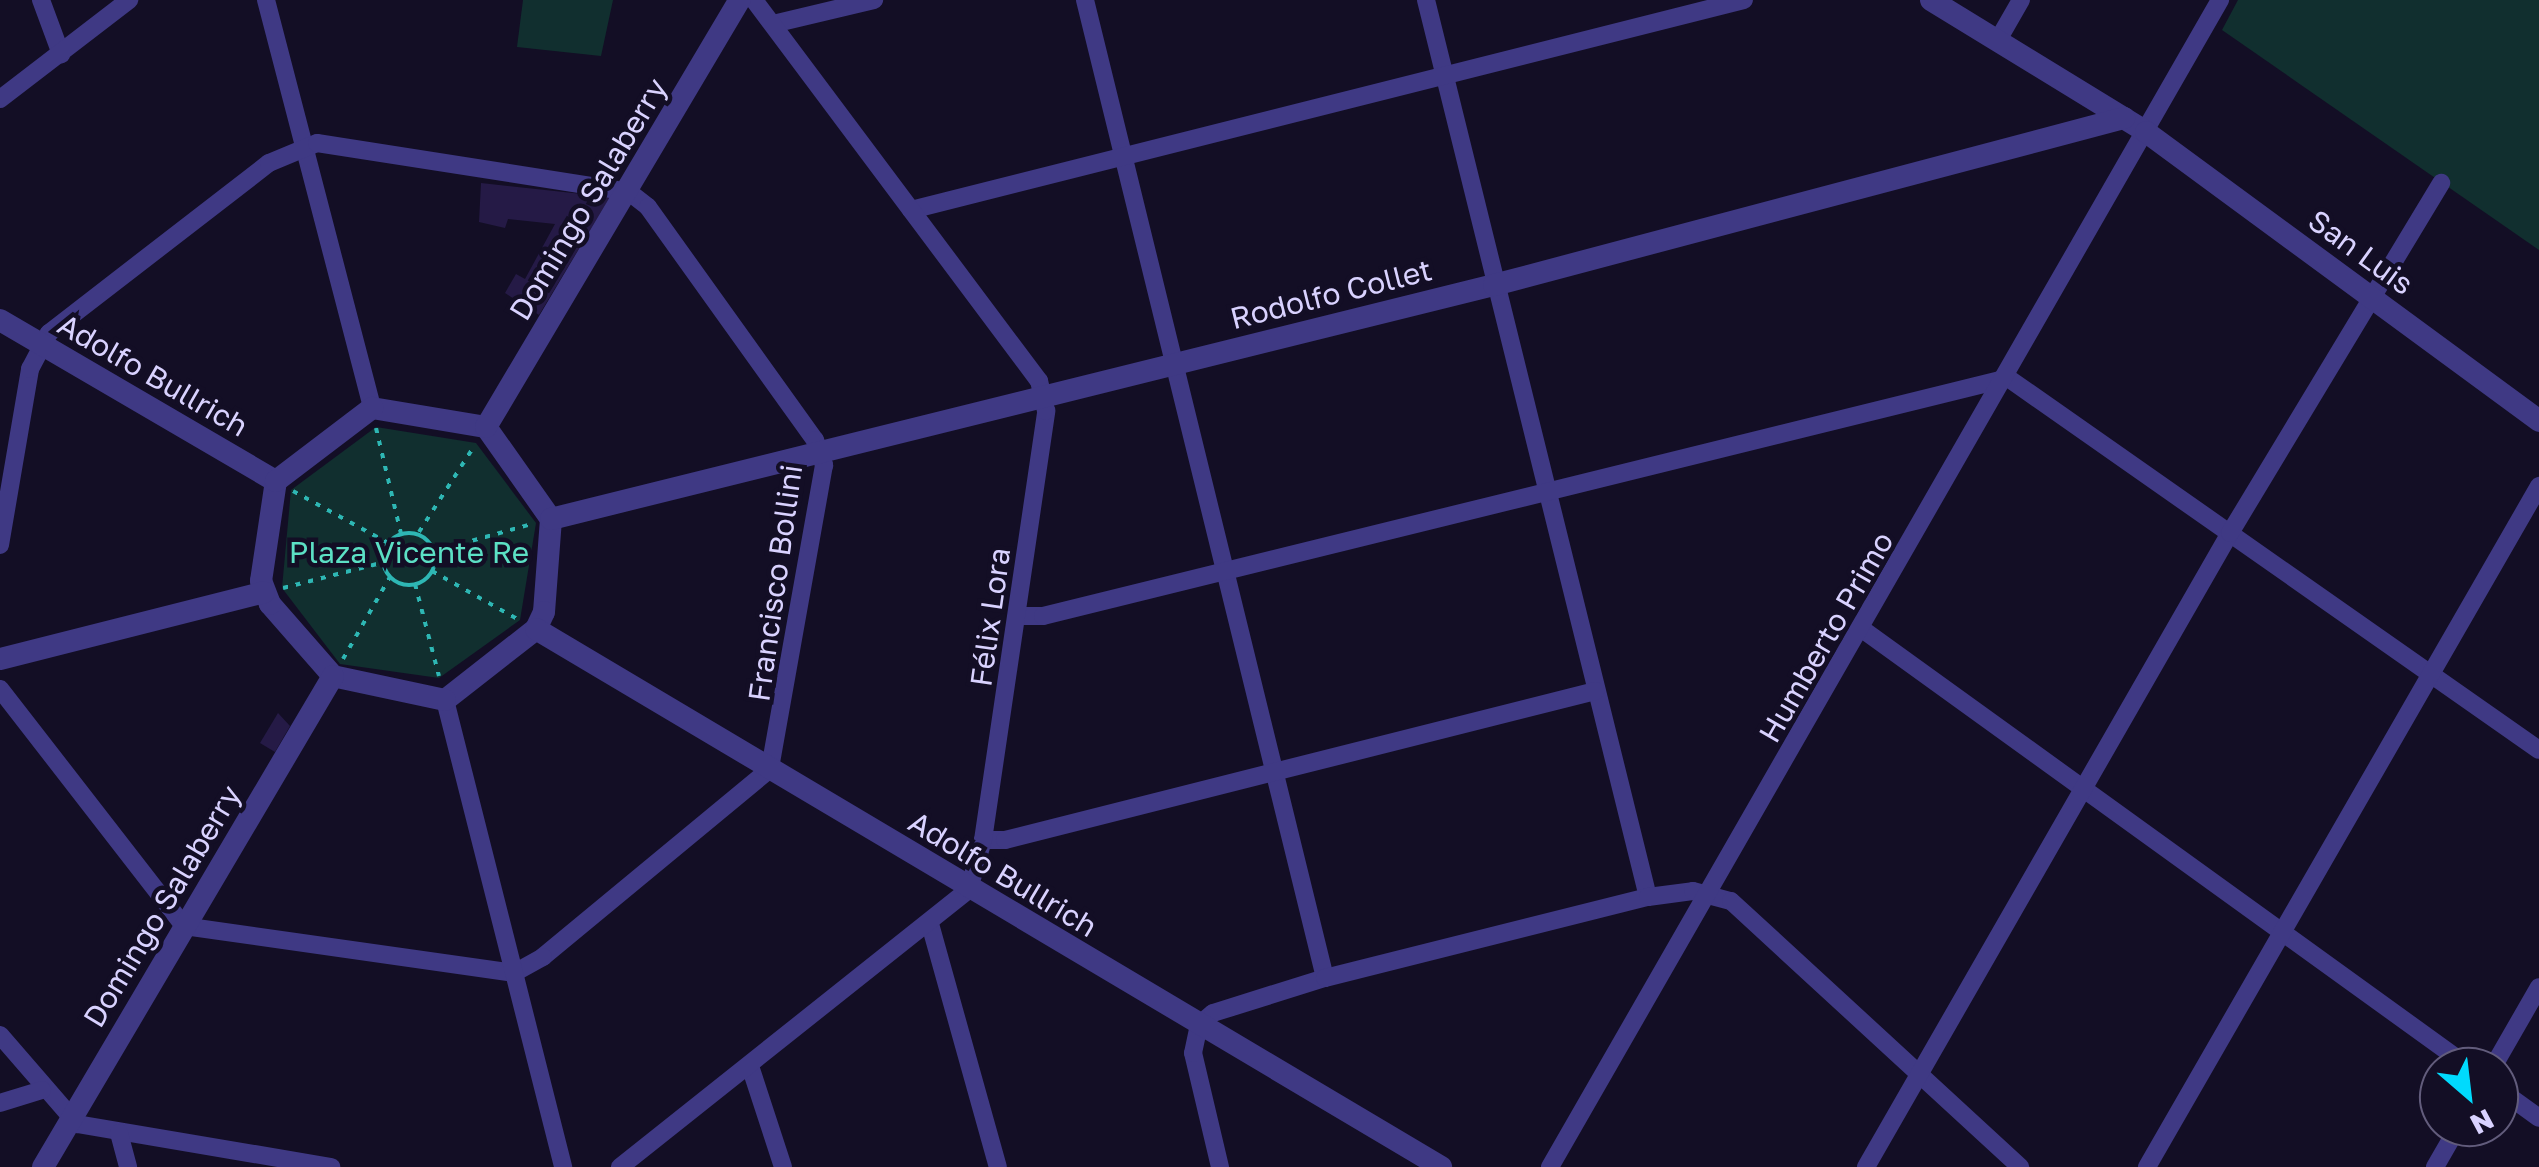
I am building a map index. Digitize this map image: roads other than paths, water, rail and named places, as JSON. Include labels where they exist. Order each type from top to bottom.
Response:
[{"type":"street","points":[[41,0],[61,54]]},
{"type":"street","points":[[0,99],[129,0]]},
{"type":"street","points":[[266,0],[372,408]]},
{"type":"street","name":"Domingo Salaberry","points":[[486,427],[740,0]]},
{"type":"street","points":[[754,0],[1046,395]]},
{"type":"street","points":[[773,24],[874,0]]},
{"type":"street","points":[[1085,0],[1325,978]]},
{"type":"street","points":[[1426,0],[1648,897]]},
{"type":"street","points":[[911,210],[1744,0]]},
{"type":"street","name":"San Luis","points":[[1931,0],[2146,132],[2539,421]]},
{"type":"street","points":[[1998,40],[2021,0]]},
{"type":"street","name":"Humberto Primo","points":[[1550,1167],[2008,378],[2220,0]]},
{"type":"street","name":"Rodolfo Collet","points":[[551,519],[1494,284],[2124,118]]},
{"type":"street","points":[[0,545],[30,369],[40,344],[254,174],[304,145],[329,144],[629,192]]},
{"type":"street","points":[[1866,1167],[2085,791],[2230,532],[2369,295],[2442,182]]},
{"type":"street","name":"Francisco Bollini","points":[[629,192],[648,208],[821,452],[784,714],[770,769]]},
{"type":"street","name":"Adolfo Bullrich","points":[[0,320],[276,481]]},
{"type":"street","points":[[1019,616],[1043,616],[1544,488],[2008,378],[2539,750]]},
{"type":"street","name":"Félix Lora","points":[[969,889],[983,840],[1019,616],[1046,395]]},
{"type":"street","points":[[372,408],[486,427],[551,519],[546,593],[536,629],[445,700],[332,676],[264,592],[261,567],[276,481],[372,408]]},
{"type":"street","points":[[2147,1167],[2539,486]]},
{"type":"street","points":[[0,659],[264,592]]},
{"type":"street","name":"Adolfo Bullrich","points":[[536,629],[1441,1167]]},
{"type":"street","points":[[1862,629],[2442,1047]]},
{"type":"street","name":"Domingo Salaberry","points":[[43,1167],[332,676]]},
{"type":"street","points":[[0,689],[184,926],[471,972],[514,973],[543,957],[770,769]]},
{"type":"street","points":[[983,840],[1004,840],[1595,691]]},
{"type":"street","points":[[445,700],[563,1167]]},
{"type":"street","points":[[620,1167],[930,924],[969,889]]},
{"type":"street","points":[[1220,1167],[1193,1053],[1199,1025],[1234,1003],[1648,897],[1708,894],[1731,901],[2020,1167]]},
{"type":"street","points":[[930,924],[998,1167]]},
{"type":"street","points":[[2504,1047],[2539,987]]},
{"type":"street","points":[[0,1035],[70,1120],[119,1133],[331,1167]]},
{"type":"street","points":[[750,1066],[783,1167]]},
{"type":"street","points":[[0,1103],[42,1090]]},
{"type":"street","points":[[119,1133],[128,1167]]},
{"type":"park label","name":"Plaza Vicente Re","points":[[409,552]]}]
